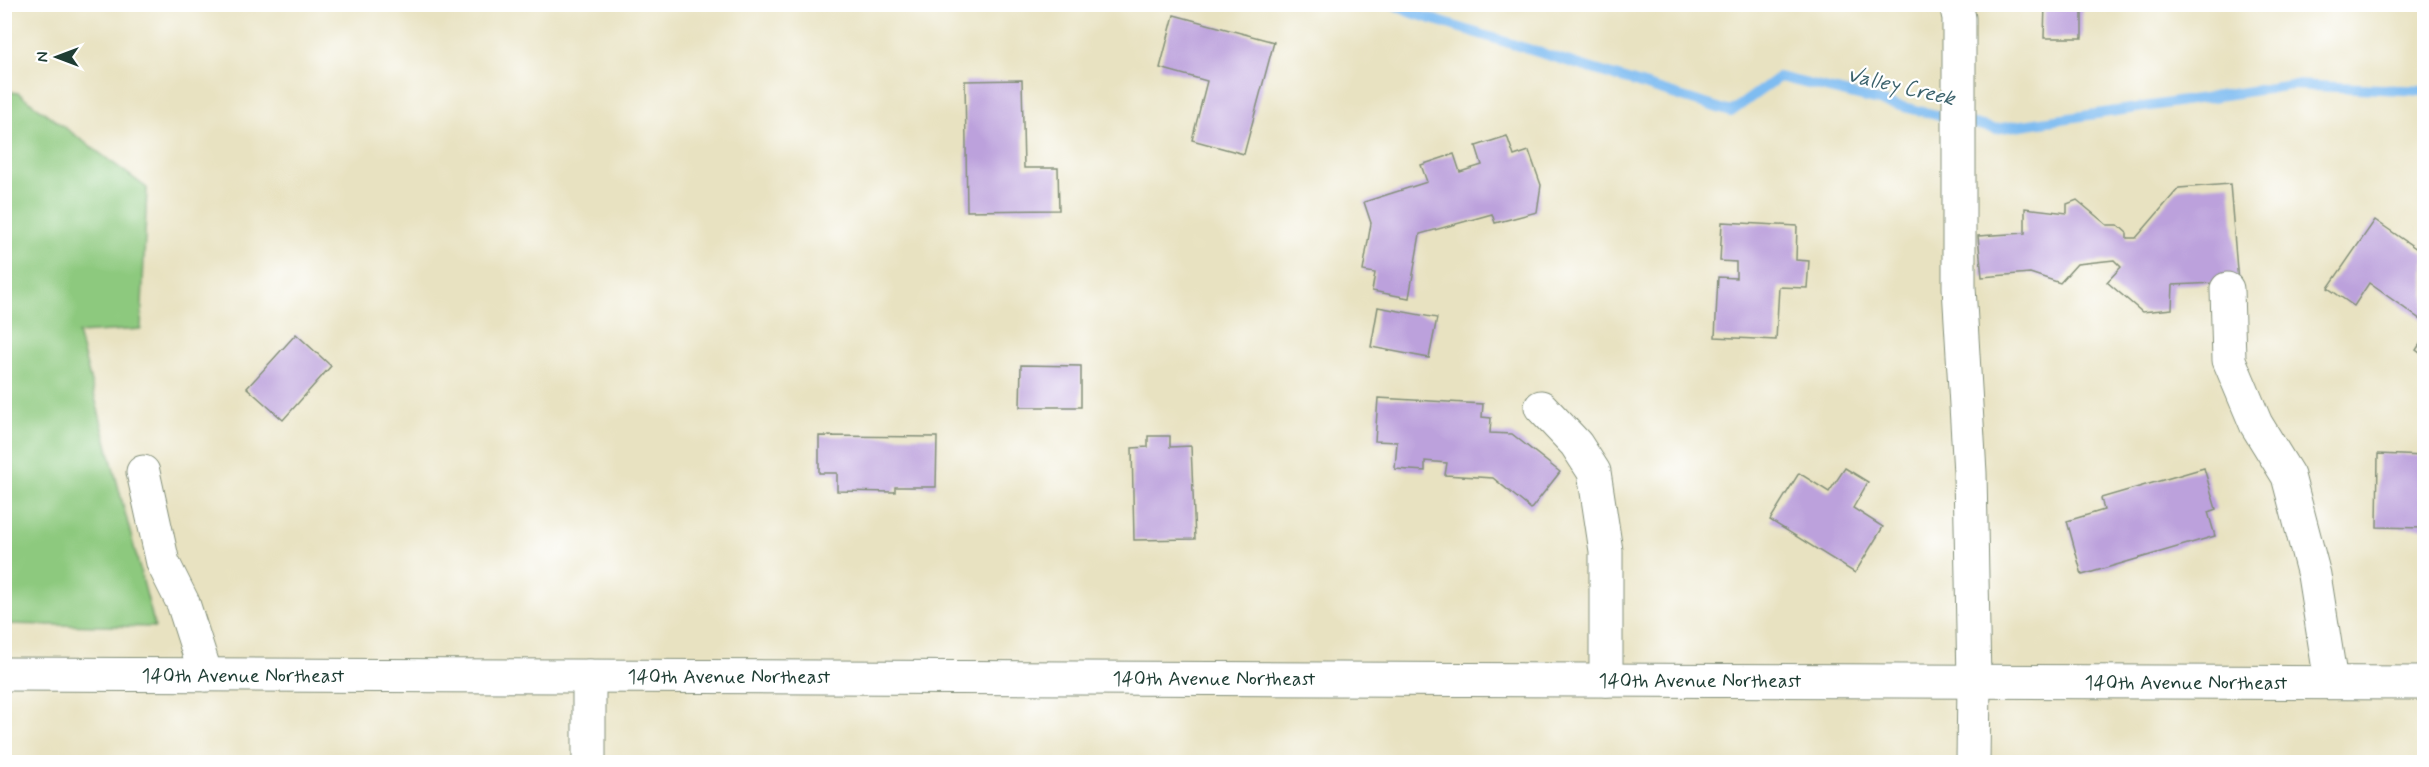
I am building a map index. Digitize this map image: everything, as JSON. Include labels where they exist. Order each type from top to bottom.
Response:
[{"type":"street","points":[[1956,4],[1959,18],[1959,287],[1970,473],[1974,682],[1973,762]]},
{"type":"street","points":[[2227,290],[2229,360],[2256,424],[2288,476],[2314,575],[2331,682]]},
{"type":"street","points":[[1541,407],[1576,444],[1594,472],[1605,551],[1606,680]]},
{"type":"street","points":[[143,472],[163,563],[183,603],[206,675]]},
{"type":"street","name":"140th Avenue Northeast","points":[[4,674],[2424,683]]},
{"type":"street","points":[[589,676],[589,762]]},
{"type":"green space","points":[[5,91],[18,93],[147,188],[141,329],[78,333],[155,627],[5,624]]},
{"type":"building","points":[[2045,4],[2082,4],[2082,38],[2044,38]]},
{"type":"building","points":[[1174,15],[1274,42],[1244,154],[1192,140],[1207,81],[1160,68]]},
{"type":"building","points":[[1022,80],[1024,168],[1058,168],[1059,210],[967,211],[965,81]]},
{"type":"building","points":[[1507,136],[1514,156],[1529,151],[1541,185],[1537,212],[1495,223],[1492,214],[1420,234],[1409,298],[1372,291],[1375,273],[1363,271],[1371,223],[1364,202],[1427,182],[1421,165],[1454,154],[1460,172],[1482,165],[1476,146]]},
{"type":"building","points":[[2230,184],[2238,282],[2173,285],[2172,309],[2142,312],[2107,282],[2121,267],[2114,260],[2077,264],[2060,283],[2030,273],[1982,277],[1978,236],[2025,233],[2025,208],[2067,213],[2067,204],[2077,200],[2107,225],[2118,225],[2127,233],[2127,238],[2136,238],[2179,188]]},
{"type":"building","points":[[2375,220],[2424,254],[2424,322],[2369,283],[2354,306],[2328,288]]},
{"type":"building","points":[[1722,222],[1797,226],[1796,260],[1809,261],[1807,288],[1779,287],[1776,340],[1715,337],[1718,277],[1736,278],[1736,262],[1720,261]]},
{"type":"building","points":[[1378,307],[1437,318],[1429,358],[1371,347]]},
{"type":"building","points":[[296,334],[331,366],[283,420],[247,388]]},
{"type":"building","points":[[2424,338],[2424,356],[2416,350]]},
{"type":"building","points":[[1021,365],[1081,366],[1081,407],[1020,407]]},
{"type":"building","points":[[1378,398],[1483,404],[1482,417],[1491,418],[1490,433],[1512,434],[1560,472],[1531,509],[1493,478],[1445,475],[1447,463],[1425,461],[1425,471],[1395,469],[1397,442],[1375,441]]},
{"type":"building","points":[[819,436],[937,437],[936,487],[895,487],[895,492],[837,491],[837,473],[819,473]]},
{"type":"building","points":[[1148,436],[1170,436],[1170,447],[1191,446],[1195,539],[1134,540],[1132,448],[1148,447]]},
{"type":"building","points":[[2378,454],[2424,456],[2424,528],[2377,527]]},
{"type":"building","points":[[1845,468],[1868,482],[1853,508],[1883,527],[1855,573],[1770,520],[1799,473],[1829,492]]},
{"type":"building","points":[[2204,468],[2216,509],[2208,512],[2215,536],[2082,575],[2067,521],[2104,510],[2101,498]]},
{"type":"waterway","name":"Valley Creek","points":[[1393,4],[1409,12],[1731,112],[1779,77],[1995,129],[2292,85],[2424,91]]}]
